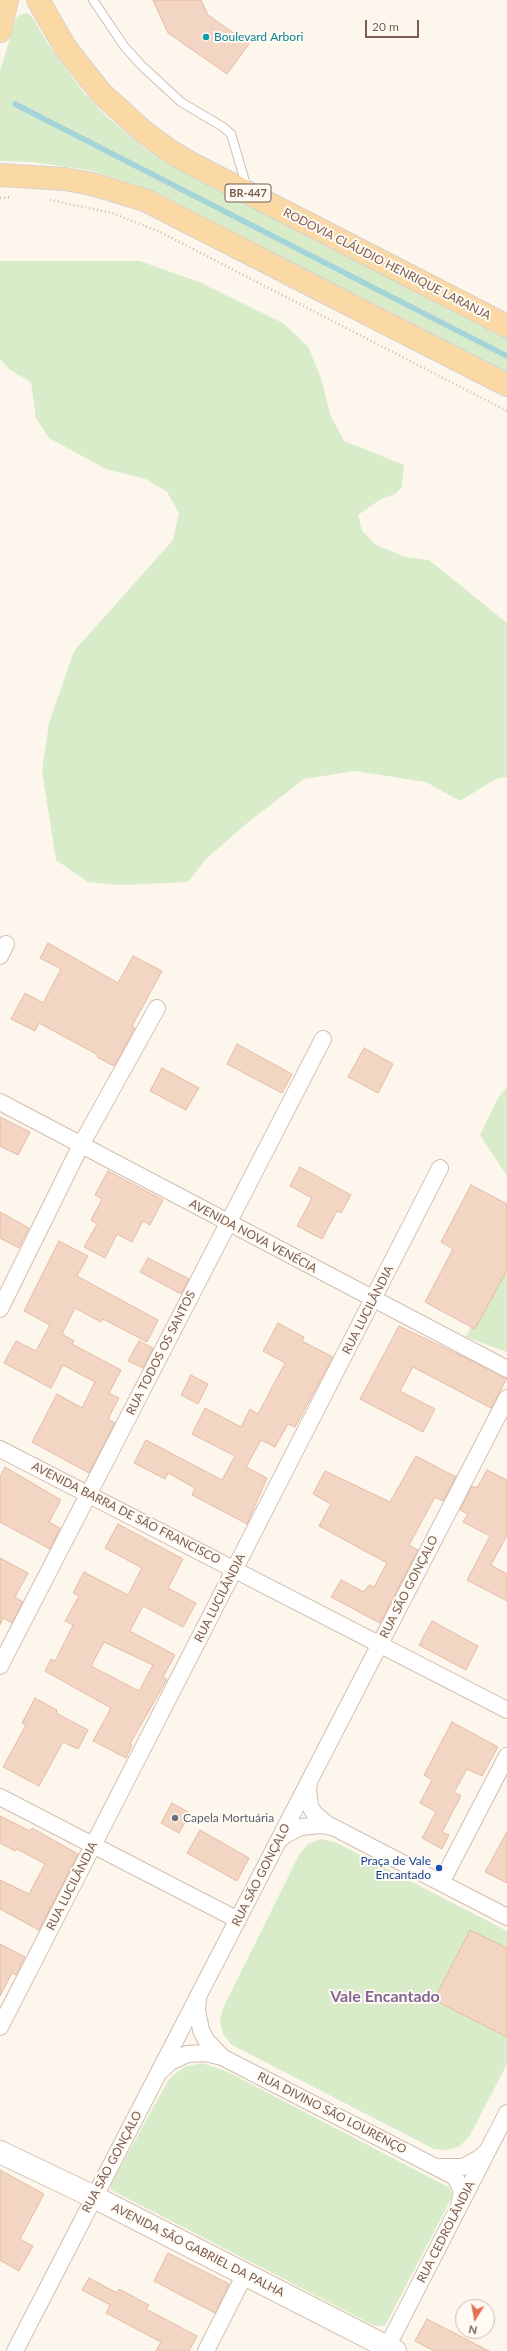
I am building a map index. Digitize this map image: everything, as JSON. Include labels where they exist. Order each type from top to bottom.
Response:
[{"type":"main road","points":[[0,31],[7,0]]},
{"type":"main road","name":"RODOVIA CLÁUDIO HENRIQUE LARANJA","points":[[38,0],[65,47],[101,93],[122,114],[167,149],[248,193],[507,326]]},
{"type":"main road","points":[[0,175],[65,179],[99,185],[145,200],[507,385]]},
{"type":"main road","name":"AVENIDA SÃO GABRIEL DA PALHA","points":[[0,2152],[94,2197],[389,2350]]},
{"type":"street","points":[[0,1309],[80,1145],[157,1008]]},
{"type":"street","name":"RUA TODOS OS SANTOS","points":[[0,1666],[323,1039]]},
{"type":"street","name":"AVENIDA NOVA VENÉCIA","points":[[0,1102],[373,1300],[507,1369]]},
{"type":"street","name":"RUA LUCILÂNDIA","points":[[0,2027],[440,1168]]},
{"type":"street","name":"RUA SÃO GONÇALO","points":[[15,2351],[507,1398]]},
{"type":"street","name":"AVENIDA BARRA DE SÃO FRANCISCO","points":[[0,1449],[380,1643],[507,1710]]},
{"type":"street","points":[[441,1883],[507,1756]]},
{"type":"street","points":[[312,1775],[308,1790],[310,1806],[320,1820],[507,1917]]},
{"type":"street","points":[[0,1797],[238,1920]]},
{"type":"street","points":[[278,1841],[292,1830],[310,1825],[321,1825],[342,1832]]},
{"type":"street","name":"RUA DIVINO SÃO LOURENÇO","points":[[201,1990],[197,2010],[201,2030],[213,2049],[232,2062],[455,2177],[460,2183],[462,2191],[459,2206]]},
{"type":"street","name":"RUA DIVINO SÃO LOURENÇO","points":[[158,2075],[170,2062],[187,2054],[205,2053],[232,2062]]},
{"type":"street","name":"RUA CEDROLÂNDIA","points":[[389,2350],[459,2206],[507,2113]]},
{"type":"street","name":"RUA DIVINO SÃO LOURENÇO","points":[[431,2164],[452,2169],[463,2167],[478,2159],[489,2147]]},
{"type":"street","points":[[206,2351],[245,2274]]},
{"type":"lane","points":[[93,0],[124,46],[141,65],[181,102],[224,127],[231,134],[248,193]]},
{"type":"path","points":[[0,198],[14,198]]},
{"type":"path","points":[[42,199],[87,206],[112,213],[154,229],[507,411]]},
{"type":"green space","points":[[27,13],[33,18],[48,44],[84,93],[105,115],[144,148],[189,175],[507,338],[507,372],[147,188],[89,170],[32,162],[0,161],[0,71],[16,18],[19,15]]},
{"type":"green space","points":[[0,261],[140,261],[199,282],[283,323],[309,348],[322,381],[330,414],[344,441],[404,465],[402,487],[395,494],[381,499],[358,515],[362,531],[376,545],[405,557],[429,560],[507,623],[507,777],[496,779],[460,801],[426,782],[355,771],[304,779],[246,824],[206,859],[188,882],[121,885],[88,882],[56,860],[42,771],[49,723],[74,651],[173,540],[179,513],[167,492],[146,479],[106,469],[49,438],[36,418],[31,382],[10,370],[0,359]]},
{"type":"green space","points":[[507,1087],[507,1176],[480,1135],[498,1098]]},
{"type":"green space","points":[[507,1249],[507,1352],[466,1337]]},
{"type":"green space","points":[[321,1839],[335,1842],[507,1931],[507,2064],[469,2137],[460,2146],[447,2150],[434,2149],[232,2045],[223,2034],[220,2021],[223,2008],[299,1855],[308,1844]]},
{"type":"green space","points":[[202,2063],[228,2072],[450,2188],[452,2194],[450,2201],[385,2326],[375,2326],[111,2190],[111,2184],[169,2079],[184,2067]]},
{"type":"building","name":"Boulevard Arbori","points":[[153,0],[201,0],[208,15],[249,44],[227,74],[168,33]]},
{"type":"building","points":[[48,943],[118,983],[133,956],[162,971],[132,1026],[135,1028],[114,1066],[97,1057],[98,1055],[39,1023],[35,1031],[11,1019],[25,993],[43,1003],[61,969],[40,958]]},
{"type":"building","points":[[237,1044],[292,1074],[282,1093],[227,1064]]},
{"type":"building","points":[[364,1048],[393,1064],[378,1093],[348,1077]]},
{"type":"building","points":[[162,1068],[199,1088],[186,1110],[150,1091]]},
{"type":"building","points":[[0,1117],[30,1132],[18,1155],[0,1146]]},
{"type":"building","points":[[300,1167],[351,1195],[341,1213],[337,1211],[322,1239],[297,1226],[312,1198],[290,1186]]},
{"type":"building","points":[[108,1171],[163,1200],[150,1225],[143,1221],[132,1242],[117,1234],[105,1258],[84,1247],[97,1224],[91,1220],[102,1199],[95,1195]]},
{"type":"building","points":[[471,1185],[507,1204],[507,1270],[475,1329],[425,1302],[453,1249],[441,1242]]},
{"type":"building","points":[[0,1212],[29,1228],[19,1248],[0,1238]]},
{"type":"building","points":[[59,1241],[88,1256],[77,1276],[158,1320],[147,1342],[103,1319],[101,1322],[75,1308],[62,1334],[74,1341],[72,1344],[121,1370],[109,1393],[119,1398],[108,1419],[115,1423],[89,1473],[32,1442],[57,1394],[82,1408],[95,1382],[63,1365],[51,1388],[4,1363],[16,1341],[36,1351],[50,1325],[24,1311]]},
{"type":"building","points":[[148,1258],[189,1279],[181,1294],[140,1272]]},
{"type":"building","points":[[278,1323],[304,1337],[302,1341],[333,1357],[295,1427],[288,1424],[275,1447],[261,1440],[246,1467],[267,1478],[247,1524],[192,1495],[195,1488],[168,1473],[165,1479],[134,1463],[146,1440],[222,1480],[235,1456],[192,1434],[205,1408],[241,1427],[250,1409],[258,1414],[285,1363],[263,1351]]},
{"type":"building","points":[[399,1326],[507,1378],[491,1408],[413,1367],[400,1391],[435,1409],[423,1432],[360,1399]]},
{"type":"building","points":[[139,1341],[153,1348],[143,1368],[128,1361]]},
{"type":"building","points":[[191,1375],[208,1384],[198,1404],[181,1395]]},
{"type":"building","points":[[416,1456],[456,1477],[443,1501],[435,1497],[409,1545],[418,1550],[380,1623],[331,1597],[341,1580],[364,1592],[369,1585],[374,1587],[387,1563],[319,1526],[331,1504],[313,1494],[325,1471],[390,1502]]},
{"type":"building","points":[[5,1467],[61,1500],[49,1522],[60,1528],[50,1549],[0,1522],[0,1477]]},
{"type":"building","points":[[487,1470],[507,1480],[507,1535],[491,1565],[507,1574],[507,1601],[467,1580],[490,1536],[463,1522],[468,1514],[460,1510],[472,1486],[477,1488]]},
{"type":"building","points":[[118,1524],[183,1559],[168,1588],[196,1603],[183,1627],[143,1606],[130,1631],[175,1655],[163,1677],[167,1679],[130,1744],[132,1745],[126,1758],[93,1741],[111,1708],[45,1671],[51,1659],[55,1661],[73,1625],[65,1621],[79,1596],[73,1593],[84,1572],[128,1595],[142,1568],[105,1548]],"holes":[[[104,1642],[153,1665],[139,1691],[91,1666]]]},
{"type":"building","points":[[0,1558],[28,1573],[15,1597],[23,1602],[12,1623],[3,1618],[0,1625]]},
{"type":"building","points":[[432,1621],[478,1646],[466,1670],[419,1645]]},
{"type":"building","points":[[35,1698],[57,1710],[56,1713],[88,1730],[78,1749],[63,1742],[39,1786],[3,1767],[26,1725],[22,1723]]},
{"type":"building","points":[[452,1722],[498,1747],[482,1776],[467,1769],[454,1792],[461,1796],[442,1832],[449,1835],[442,1849],[422,1838],[436,1812],[420,1803],[432,1780],[424,1775]]},
{"type":"building","name":"Capela Mortuária","points":[[172,1803],[190,1813],[179,1833],[161,1823]]},
{"type":"building","points":[[0,1816],[30,1831],[32,1828],[78,1854],[39,1930],[0,1909],[0,1880],[29,1894],[45,1864],[17,1849],[15,1851],[0,1843]]},
{"type":"building","points":[[200,1830],[249,1858],[237,1881],[187,1853]]},
{"type":"building","points":[[507,1832],[507,1883],[485,1872]]},
{"type":"building","points":[[470,1930],[507,1948],[507,2037],[434,2000]]},
{"type":"building","points":[[0,1944],[25,1957],[16,1975],[12,1973],[0,1996]]},
{"type":"building","points":[[0,2170],[44,2194],[20,2239],[33,2246],[19,2271],[0,2260]]},
{"type":"building","points":[[168,2253],[229,2284],[215,2313],[154,2281]]},
{"type":"building","points":[[89,2278],[117,2293],[119,2289],[149,2305],[146,2309],[197,2336],[189,2351],[156,2351],[161,2342],[106,2313],[110,2305],[82,2290]]},
{"type":"building","points":[[427,2319],[455,2333],[455,2339],[466,2339],[489,2351],[434,2351],[415,2341]]},
{"type":"waterway","points":[[15,104],[507,356]]},
{"type":"place","name":"Boulevard Arbori","points":[[206,37]]},
{"type":"place","name":"Capela Mortuária","points":[[175,1818]]},
{"type":"place","name":"Praça de Vale Encantado","points":[[439,1868]]},
{"type":"district","name":"Vale Encantado","points":[[385,1997]]}]
